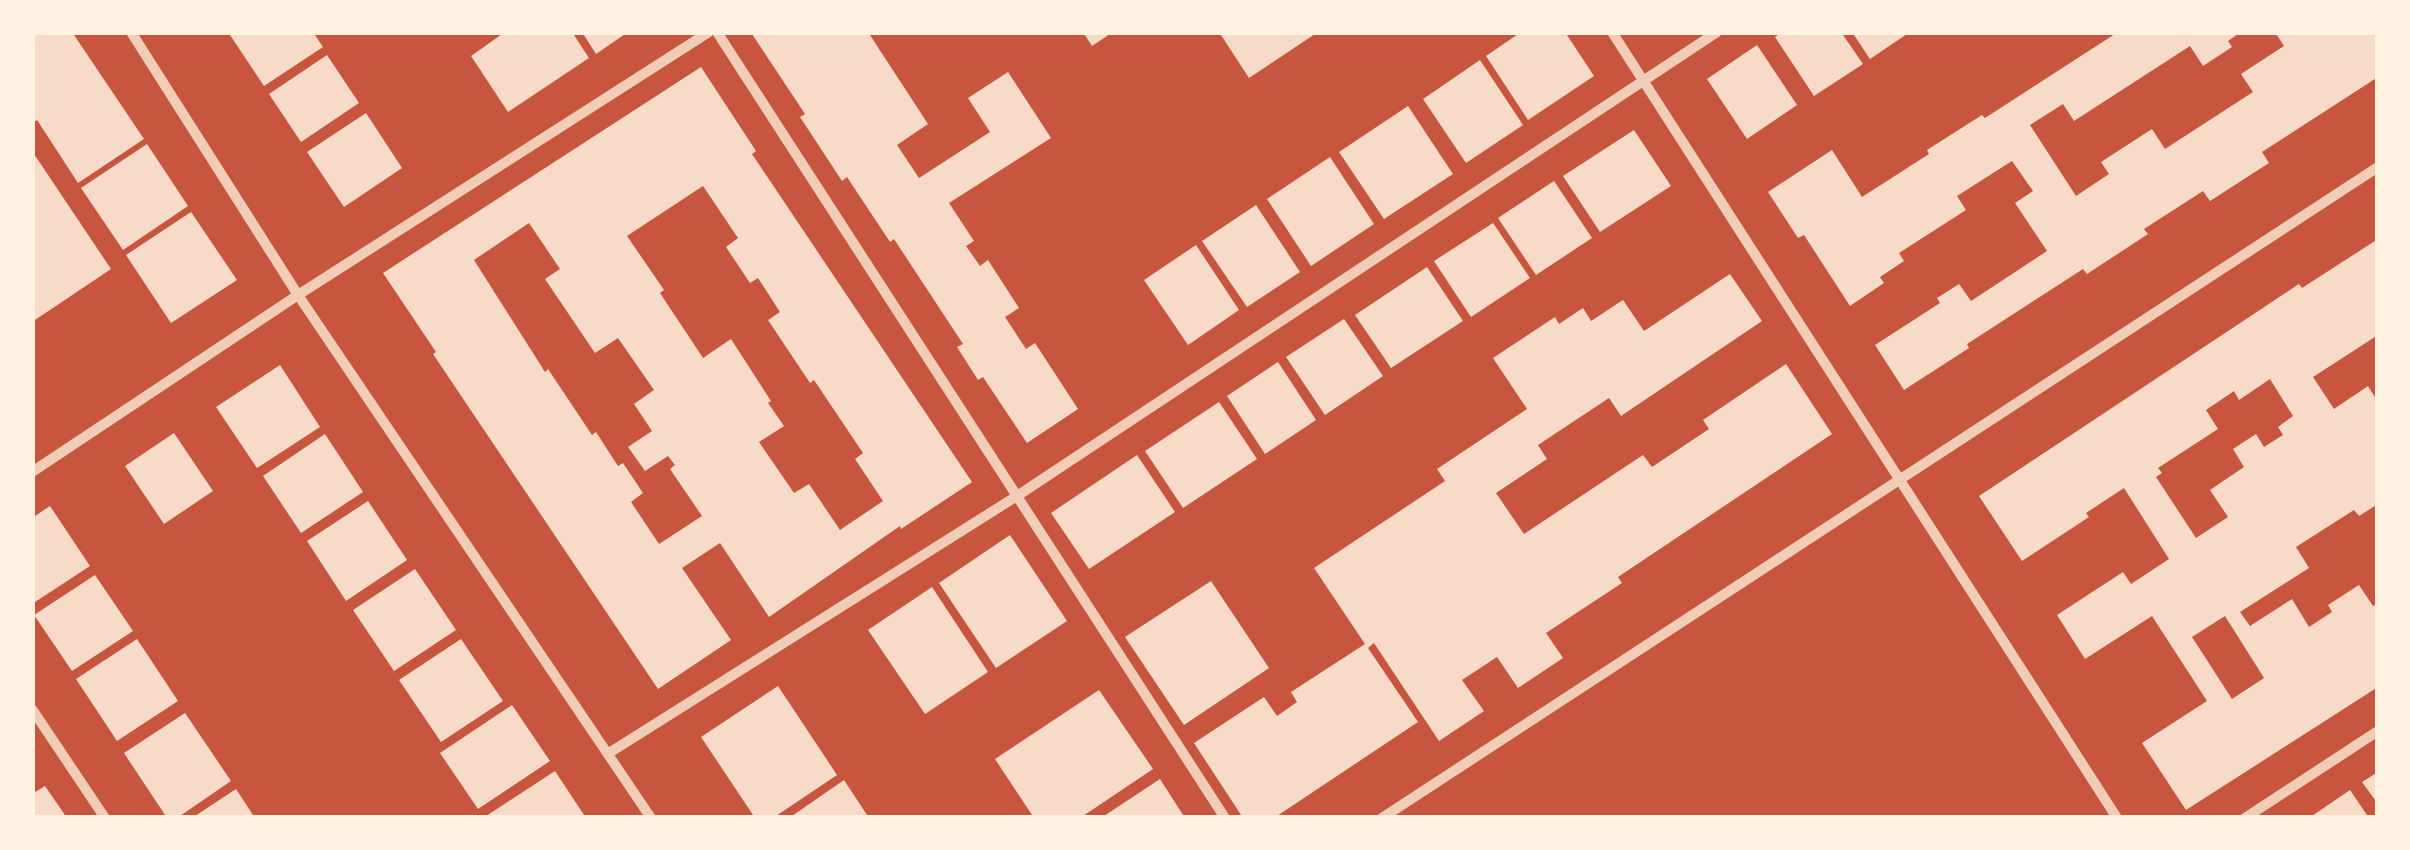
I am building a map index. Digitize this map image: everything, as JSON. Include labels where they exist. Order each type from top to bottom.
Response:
[{"type":"street","points":[[131,32],[298,295],[650,818]]},
{"type":"street","points":[[32,472],[298,295],[708,32]]},
{"type":"street","points":[[717,32],[1225,818]]},
{"type":"street","points":[[1612,32],[2117,818]]},
{"type":"street","points":[[609,753],[1017,496],[1717,32]]},
{"type":"street","points":[[1382,818],[2378,167]]},
{"type":"street","points":[[32,708],[104,818]]},
{"type":"street","points":[[2245,818],[2378,731]]},
{"type":"building","points":[[32,32],[72,32],[144,139],[78,183],[37,120],[32,123]]},
{"type":"building","points":[[228,32],[313,32],[323,47],[264,86]]},
{"type":"building","points":[[505,32],[572,32],[589,58],[508,112],[471,56]]},
{"type":"building","points":[[582,32],[628,32],[596,54]]},
{"type":"building","points":[[868,32],[928,124],[897,145],[919,178],[990,132],[968,98],[1008,72],[1051,138],[949,203],[974,241],[966,246],[980,266],[988,260],[1019,308],[1005,317],[1026,349],[1035,343],[1078,409],[1027,443],[983,377],[978,380],[957,347],[963,344],[894,239],[890,242],[847,177],[842,181],[800,117],[805,114],[752,34]]},
{"type":"building","points":[[1083,32],[1113,32],[1092,46]]},
{"type":"building","points":[[1219,32],[1318,32],[1249,78]]},
{"type":"building","points":[[1521,32],[1565,32],[1594,76],[1528,120],[1486,56]]},
{"type":"building","points":[[1782,32],[1841,32],[1863,64],[1814,96],[1775,37]]},
{"type":"building","points":[[1852,32],[1910,32],[1870,59]]},
{"type":"building","points":[[2118,32],[2241,32],[2228,41],[2232,47],[2203,66],[2190,46],[2074,121],[2063,104],[2030,125],[2076,196],[2109,174],[2101,162],[2152,129],[2165,149],[2253,92],[2241,74],[2284,46],[2275,32],[2378,32],[2378,77],[2262,152],[2269,163],[2210,201],[2203,191],[2144,229],[2148,234],[2087,274],[2083,269],[1904,390],[1875,345],[1940,303],[1937,298],[1959,284],[1971,301],[2047,251],[2015,203],[2033,191],[2012,161],[1957,196],[1966,210],[1899,253],[1904,261],[1880,277],[1884,283],[1850,306],[1804,235],[1798,238],[1768,192],[1832,150],[1862,197],[1929,154],[1927,150],[1982,115],[1985,118]]},
{"type":"building","points":[[1757,45],[1797,105],[1747,139],[1707,79]]},
{"type":"building","points":[[327,55],[359,103],[301,142],[269,94]]},
{"type":"building","points":[[1480,60],[1523,125],[1466,163],[1423,99]]},
{"type":"building","points":[[701,67],[756,151],[752,154],[972,482],[901,529],[900,526],[769,617],[720,543],[682,568],[731,640],[658,689],[383,273]],"holes":[[[703,186],[738,238],[726,247],[750,283],[758,278],[780,312],[768,320],[863,453],[855,459],[883,501],[840,530],[809,484],[794,493],[759,442],[784,426],[731,339],[703,358],[627,236]],[[529,223],[560,269],[545,279],[595,353],[618,338],[654,390],[634,404],[652,431],[628,447],[645,471],[668,456],[675,465],[670,469],[702,516],[659,544],[631,502],[643,493],[623,463],[618,466],[596,432],[592,435],[548,369],[545,372],[474,260]]]},
{"type":"building","points":[[1408,106],[1453,174],[1384,219],[1339,152]]},
{"type":"building","points":[[366,113],[402,168],[344,207],[307,152]]},
{"type":"building","points":[[1634,130],[1671,186],[1600,232],[1563,176]]},
{"type":"building","points":[[147,144],[188,206],[123,250],[81,188]]},
{"type":"building","points":[[32,151],[111,269],[32,322]]},
{"type":"building","points":[[1330,157],[1374,224],[1311,266],[1267,199]]},
{"type":"building","points":[[1554,181],[1592,238],[1536,275],[1498,218]]},
{"type":"building","points":[[1256,205],[1300,272],[1247,307],[1202,241]]},
{"type":"building","points":[[191,212],[237,280],[171,323],[126,255]]},
{"type":"building","points":[[1493,223],[1530,278],[1471,317],[1434,261]]},
{"type":"building","points":[[2378,239],[2378,335],[2313,377],[2334,409],[2368,386],[2378,402],[2378,504],[2359,516],[2354,510],[2296,547],[2309,568],[2240,612],[2250,626],[2292,599],[2309,627],[2332,612],[2328,605],[2359,585],[2373,606],[2378,603],[2378,687],[2186,810],[2142,743],[2207,701],[2152,616],[2085,659],[2057,615],[2123,572],[2131,584],[2169,559],[2124,488],[2086,513],[2089,517],[2022,561],[1979,496],[2299,284],[2302,288]],"holes":[[[2270,379],[2293,416],[2278,427],[2283,435],[2264,447],[2256,434],[2233,449],[2244,467],[2210,490],[2228,517],[2196,538],[2156,477],[2162,473],[2158,468],[2218,429],[2206,410],[2234,391],[2239,400]],[[2225,616],[2264,678],[2232,699],[2192,637]]]},
{"type":"building","points":[[1196,245],[1239,310],[1188,345],[1144,280]]},
{"type":"building","points":[[1427,267],[1463,321],[1391,368],[1355,315]]},
{"type":"building","points":[[1730,274],[1762,321],[1621,416],[1609,398],[1538,445],[1547,459],[1496,493],[1524,534],[1643,455],[1652,467],[1709,429],[1703,420],[1786,364],[1832,434],[1618,577],[1622,583],[1546,633],[1563,658],[1518,688],[1497,657],[1462,680],[1484,711],[1439,741],[1374,643],[1368,648],[1418,722],[1274,818],[1243,818],[1194,743],[1264,697],[1277,716],[1297,702],[1291,692],[1365,644],[1314,568],[1445,481],[1437,469],[1527,409],[1493,358],[1555,317],[1559,324],[1583,308],[1591,321],[1623,300],[1644,331]]},
{"type":"building","points":[[1344,319],[1383,376],[1325,415],[1286,357]]},
{"type":"building","points":[[1278,362],[1316,420],[1265,454],[1227,396]]},
{"type":"building","points":[[280,365],[320,427],[257,468],[216,407]]},
{"type":"building","points":[[1219,402],[1257,459],[1183,508],[1145,451]]},
{"type":"building","points":[[174,433],[213,491],[164,524],[125,466]]},
{"type":"building","points":[[325,434],[363,492],[301,533],[263,476]]},
{"type":"building","points":[[1137,455],[1175,512],[1089,569],[1051,513]]},
{"type":"building","points":[[368,501],[407,560],[346,601],[307,541]]},
{"type":"building","points":[[50,506],[90,566],[32,604],[32,518]]},
{"type":"building","points":[[1010,535],[1067,621],[996,668],[939,583]]},
{"type":"building","points":[[415,569],[456,630],[394,671],[353,610]]},
{"type":"building","points":[[95,575],[133,631],[72,671],[34,615]]},
{"type":"building","points":[[1211,581],[1269,668],[1184,725],[1125,637]]},
{"type":"building","points":[[932,587],[988,672],[925,714],[868,630]]},
{"type":"building","points":[[137,639],[178,701],[117,741],[76,679]]},
{"type":"building","points":[[461,639],[503,701],[441,742],[399,680]]},
{"type":"building","points":[[778,686],[837,775],[773,818],[755,818],[701,737]]},
{"type":"building","points":[[1099,690],[1153,769],[1080,818],[1034,818],[995,759]]},
{"type":"building","points":[[512,705],[550,761],[478,809],[440,753]]},
{"type":"building","points":[[185,713],[231,781],[177,818],[167,818],[124,753]]},
{"type":"building","points":[[555,771],[586,818],[483,818]]},
{"type":"building","points":[[2378,772],[2378,804],[2362,782]]},
{"type":"building","points":[[1160,779],[1185,818],[1101,818]]},
{"type":"building","points":[[844,780],[869,818],[789,818]]},
{"type":"building","points":[[45,786],[67,818],[32,818],[32,794]]},
{"type":"building","points":[[236,789],[255,818],[192,818]]},
{"type":"building","points":[[2350,790],[2369,818],[2309,818]]}]
